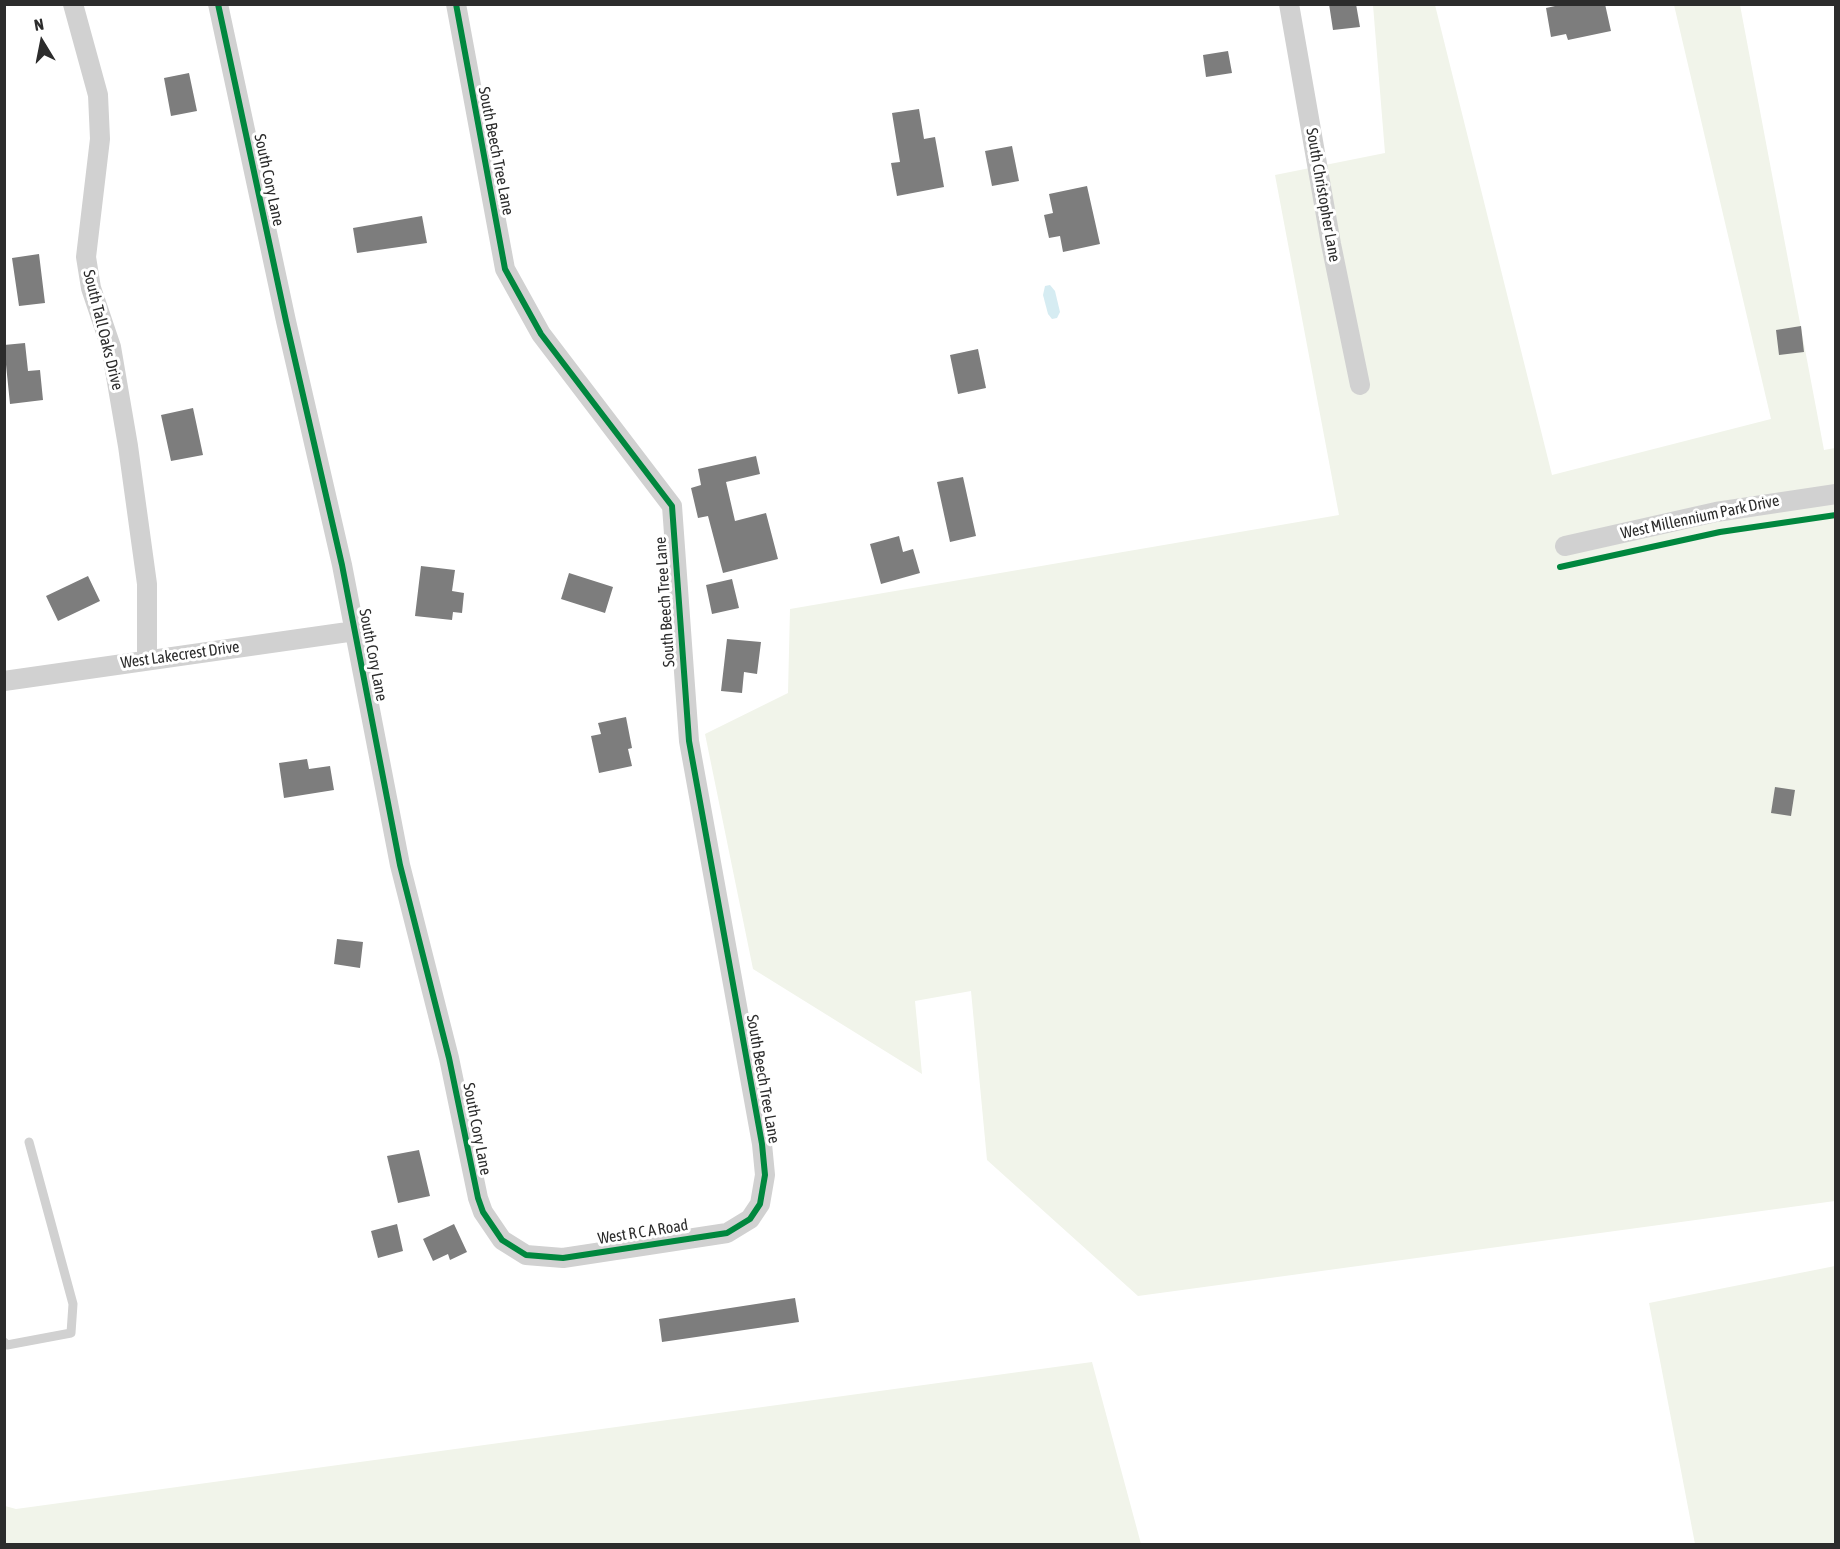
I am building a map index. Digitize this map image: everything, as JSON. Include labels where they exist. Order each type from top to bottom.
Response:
[{"type":"street","name":"South Tall Oaks Drive","points":[[73,4],[98,95],[100,139],[86,257],[91,288],[111,347],[128,446],[147,584],[147,659]]},
{"type":"street","name":"South Cory Lane","points":[[218,4],[355,631],[394,837],[449,1058],[478,1198],[492,1227],[502,1240],[514,1249],[526,1256],[563,1258]]},
{"type":"street","name":"South Beech Tree Lane","points":[[456,4],[505,270],[541,334],[672,506],[689,741],[762,1144],[765,1174],[760,1204],[750,1219],[727,1233]]},
{"type":"street","name":"South Christopher Lane","points":[[1289,4],[1331,244],[1360,385]]},
{"type":"street","name":"West Millennium Park Drive","points":[[1565,546],[1716,512],[1836,494]]},
{"type":"street","name":"West Lakecrest Drive","points":[[4,681],[355,631]]},
{"type":"street","name":"West R C A Road","points":[[563,1258],[727,1233]]},
{"type":"lane","points":[[4,1342],[7,1344],[71,1333],[73,1304],[29,1142]]},
{"type":"shaded area","points":[[1373,5],[1435,5],[1552,475],[1771,419],[1674,5],[1740,5],[1824,450],[1835,448],[1835,1201],[1138,1296],[987,1160],[971,991],[915,1001],[922,1074],[753,969],[705,734],[788,693],[790,609],[1339,515],[1275,175],[1385,153]]},
{"type":"shaded area","points":[[1835,1266],[1835,1544],[1695,1544],[1649,1303]]},
{"type":"shaded area","points":[[1092,1362],[1141,1544],[5,1544],[5,1506],[16,1509]]},
{"type":"water","points":[[1050,285],[1055,291],[1060,312],[1057,318],[1052,319],[1048,314],[1043,295],[1045,286]]},
{"type":"building","points":[[1329,4],[1356,4],[1360,27],[1333,30]]},
{"type":"building","points":[[1564,4],[1605,4],[1611,31],[1568,40],[1566,34],[1551,37],[1546,8]]},
{"type":"building","points":[[1228,51],[1232,73],[1206,77],[1203,55]]},
{"type":"building","points":[[189,73],[197,111],[171,116],[164,78]]},
{"type":"building","points":[[919,109],[924,139],[935,137],[944,187],[897,196],[891,163],[900,162],[892,113]]},
{"type":"building","points":[[1012,146],[1019,181],[992,186],[985,151]]},
{"type":"building","points":[[1087,186],[1100,244],[1063,252],[1060,236],[1049,238],[1044,215],[1053,213],[1049,194]]},
{"type":"building","points":[[422,216],[427,243],[357,253],[353,228]]},
{"type":"building","points":[[39,254],[45,303],[19,306],[12,258]]},
{"type":"building","points":[[1801,326],[1804,352],[1779,355],[1776,330]]},
{"type":"building","points":[[25,343],[28,371],[40,370],[43,400],[10,404],[4,345]]},
{"type":"building","points":[[978,349],[986,388],[958,394],[950,355]]},
{"type":"building","points":[[193,408],[203,455],[171,461],[161,415]]},
{"type":"building","points":[[756,456],[760,474],[726,482],[735,521],[766,513],[778,559],[723,573],[708,516],[698,518],[691,488],[701,485],[698,469]]},
{"type":"building","points":[[963,477],[976,536],[950,542],[937,482]]},
{"type":"building","points":[[899,536],[903,552],[913,549],[920,573],[881,584],[870,544]]},
{"type":"building","points":[[421,566],[455,570],[452,591],[464,593],[462,613],[453,612],[452,620],[415,616]]},
{"type":"building","points":[[569,573],[613,587],[605,613],[561,599]]},
{"type":"building","points":[[88,576],[100,601],[58,621],[46,596]]},
{"type":"building","points":[[732,579],[739,608],[712,614],[706,585]]},
{"type":"building","points":[[727,639],[761,642],[757,674],[744,672],[742,693],[721,691]]},
{"type":"building","points":[[626,717],[632,748],[628,749],[632,766],[599,773],[591,736],[601,734],[598,723]]},
{"type":"building","points":[[307,759],[309,769],[330,766],[334,790],[284,798],[279,763]]},
{"type":"building","points":[[1775,787],[1795,790],[1791,816],[1771,813]]},
{"type":"building","points":[[337,939],[363,942],[360,968],[334,964]]},
{"type":"building","points":[[419,1150],[430,1196],[398,1203],[387,1156]]},
{"type":"building","points":[[397,1224],[403,1251],[378,1258],[371,1231]]},
{"type":"building","points":[[454,1224],[467,1252],[450,1260],[448,1254],[433,1261],[423,1239]]},
{"type":"building","points":[[795,1298],[799,1322],[662,1342],[659,1319]]},
{"type":"cycle path","points":[[218,4],[286,321],[342,565],[400,865],[449,1058],[478,1198],[483,1212],[502,1240],[526,1255],[563,1258],[727,1233],[750,1219],[760,1204],[765,1175],[762,1144],[689,741],[672,506],[541,334],[505,269],[456,4]]},
{"type":"cycle path","points":[[1560,567],[1720,532],[1836,515]]}]
